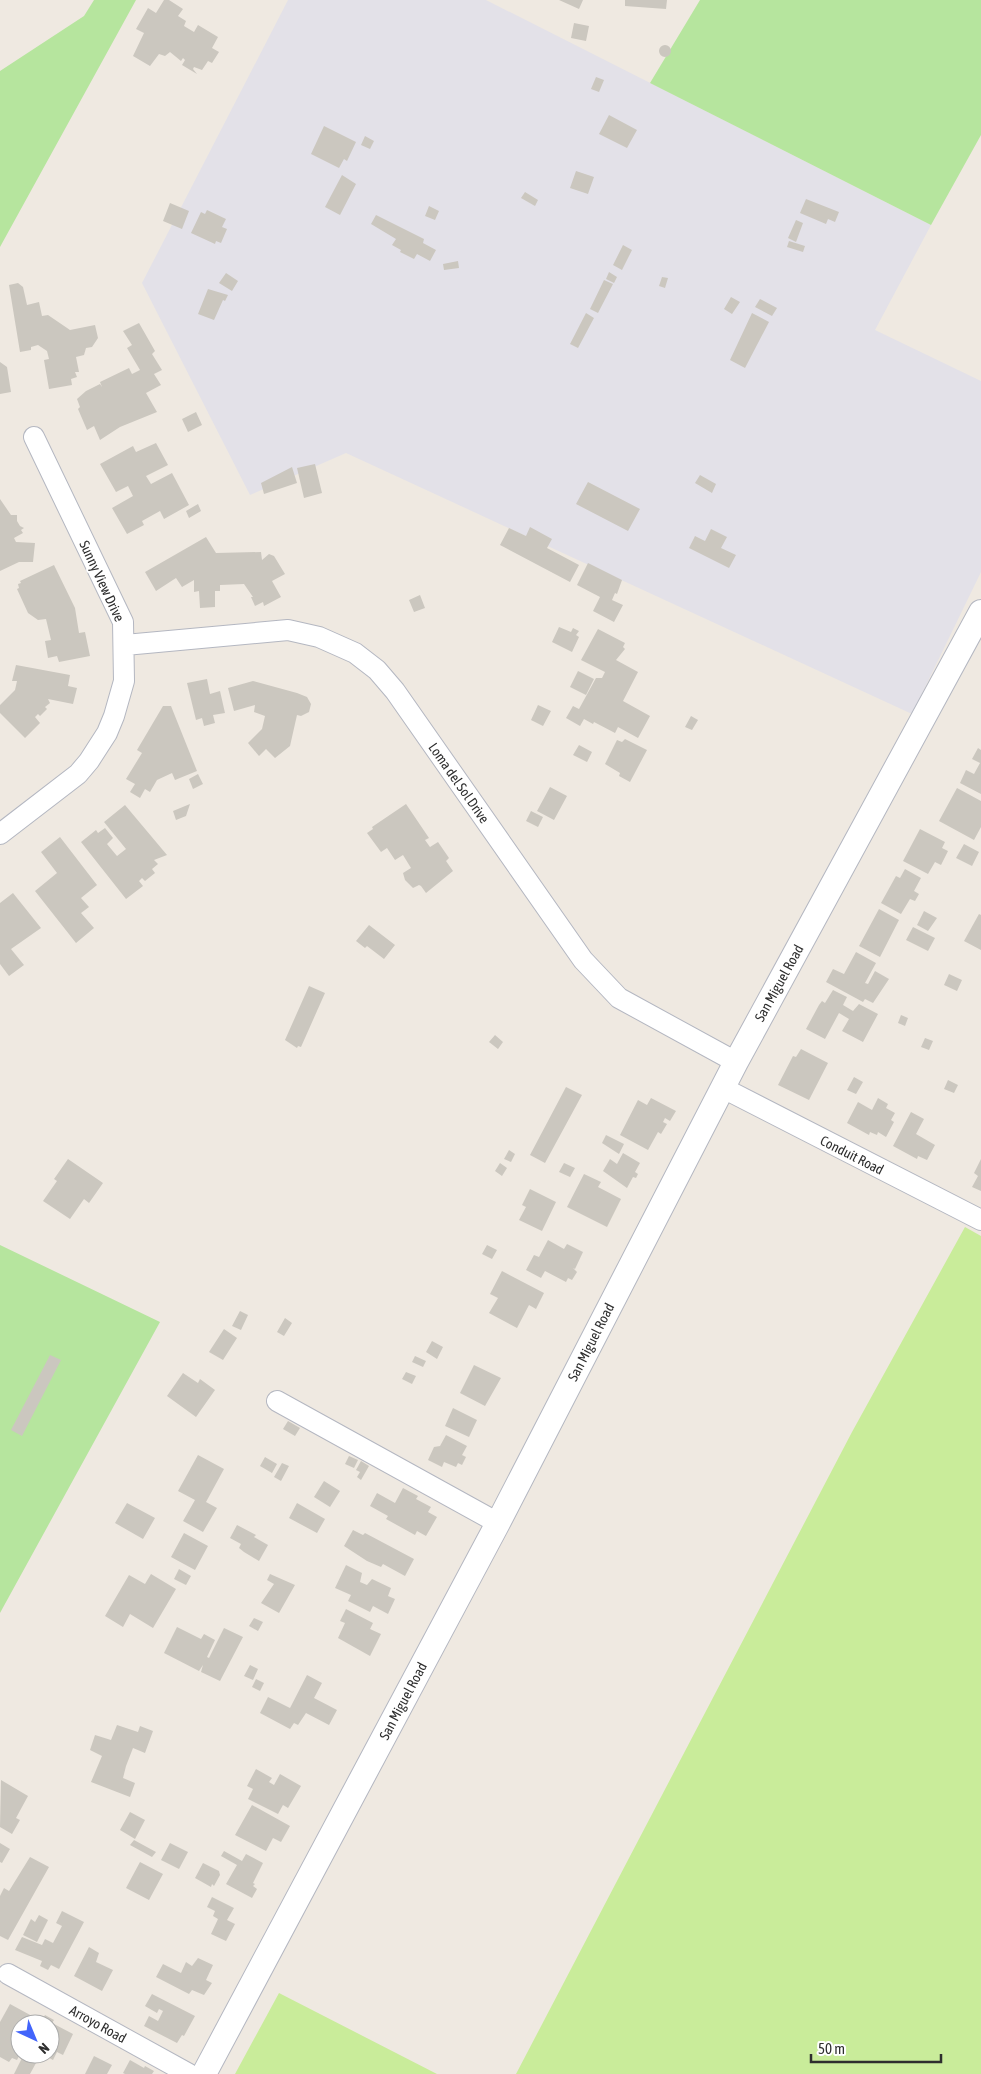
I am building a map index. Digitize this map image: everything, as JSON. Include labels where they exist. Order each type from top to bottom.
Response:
[{"type":"street","name":"Sunny View Drive","points":[[0,834],[78,774],[99,748],[107,733],[120,699],[124,681],[125,645],[123,622],[34,437]]},
{"type":"street","name":"San Miguel Road","points":[[204,2074],[498,1523],[736,1062],[981,612]]},
{"type":"street","name":"Loma del Sol Drive","points":[[125,645],[288,630],[319,637],[355,653],[377,670],[395,691],[582,960],[619,998],[736,1062]]},
{"type":"street","name":"Conduit Road","points":[[723,1088],[981,1220]]},
{"type":"street","points":[[277,1401],[498,1523]]},
{"type":"street","name":"Arroyo Road","points":[[8,1974],[189,2074]]},
{"type":"shaded area","points":[[288,0],[486,0],[931,225],[875,330],[981,381],[981,572],[912,714],[346,453],[250,495],[142,283]]},
{"type":"green space","points":[[94,0],[136,0],[0,247],[0,71],[84,16]]},
{"type":"green space","points":[[700,0],[981,0],[981,135],[931,225],[650,83]]},
{"type":"green space","points":[[965,1227],[981,1236],[981,2074],[516,2074],[852,1432]]},
{"type":"green space","points":[[0,1245],[160,1322],[0,1613]]},
{"type":"green space","points":[[279,1993],[437,2074],[235,2074]]},
{"type":"building","points":[[164,0],[169,0],[183,9],[178,16],[186,21],[184,26],[194,32],[198,25],[218,37],[212,48],[219,52],[212,63],[208,61],[202,70],[194,67],[193,69],[197,74],[182,65],[185,60],[183,58],[181,61],[170,52],[165,56],[159,54],[150,66],[133,56],[144,33],[136,29],[148,8],[156,13]]},
{"type":"building","points":[[559,0],[583,0],[579,9]]},
{"type":"building","points":[[625,0],[667,0],[666,9],[625,6]]},
{"type":"building","points":[[574,23],[589,26],[586,41],[571,38]]},
{"type":"building","points":[[663,45],[667,45],[671,51],[667,57],[663,57],[659,53],[659,49]]},
{"type":"building","points":[[596,77],[604,80],[599,92],[591,89]]},
{"type":"building","points":[[609,115],[637,130],[627,148],[599,134]]},
{"type":"building","points":[[324,126],[356,142],[347,161],[344,159],[339,168],[311,154]]},
{"type":"building","points":[[365,136],[374,141],[370,149],[361,145]]},
{"type":"building","points":[[576,171],[594,177],[588,194],[570,188]]},
{"type":"building","points":[[342,175],[356,184],[340,215],[325,207]]},
{"type":"building","points":[[525,192],[538,200],[535,206],[521,198]]},
{"type":"building","points":[[806,199],[839,212],[835,222],[828,219],[826,224],[800,213]]},
{"type":"building","points":[[170,203],[189,211],[182,229],[163,221]]},
{"type":"building","points":[[429,206],[439,211],[435,220],[425,216]]},
{"type":"building","points":[[207,210],[226,219],[222,227],[227,229],[221,243],[216,241],[215,244],[191,233],[201,212],[205,214]]},
{"type":"building","points":[[376,215],[424,239],[423,243],[436,250],[430,261],[417,254],[414,259],[400,252],[401,250],[392,245],[396,239],[371,224]]},
{"type":"building","points":[[796,220],[803,223],[796,242],[788,238]]},
{"type":"building","points":[[789,241],[805,246],[803,252],[787,247]]},
{"type":"building","points":[[623,245],[632,250],[622,270],[613,265]]},
{"type":"building","points":[[458,261],[459,268],[444,270],[443,264]]},
{"type":"building","points":[[609,272],[617,277],[614,283],[606,279]]},
{"type":"building","points":[[226,273],[238,281],[232,291],[219,283]]},
{"type":"building","points":[[662,277],[668,278],[665,288],[659,286]]},
{"type":"building","points":[[604,280],[613,284],[598,313],[590,309]]},
{"type":"building","points":[[18,283],[23,287],[27,305],[39,302],[42,316],[48,315],[70,330],[95,325],[98,338],[92,347],[86,348],[84,355],[76,357],[79,372],[75,372],[77,377],[71,379],[72,385],[49,389],[44,360],[49,359],[47,351],[38,345],[31,347],[31,350],[20,352],[9,285]]},
{"type":"building","points":[[208,289],[228,295],[225,301],[223,300],[214,320],[198,314]]},
{"type":"building","points":[[731,297],[740,302],[732,314],[724,309]]},
{"type":"building","points":[[760,299],[777,308],[772,316],[755,307]]},
{"type":"building","points":[[586,313],[594,318],[578,348],[570,344]]},
{"type":"building","points":[[752,313],[769,322],[745,368],[730,360]]},
{"type":"building","points":[[139,323],[155,351],[152,354],[162,370],[154,374],[161,385],[146,393],[157,412],[120,427],[100,440],[94,426],[87,430],[78,409],[80,407],[77,399],[86,391],[100,384],[102,387],[100,382],[129,368],[132,374],[140,370],[127,348],[132,345],[123,331]]},
{"type":"building","points":[[0,362],[7,367],[11,392],[0,394]]},
{"type":"building","points":[[196,412],[202,425],[188,432],[182,419]]},
{"type":"building","points":[[156,443],[168,465],[146,476],[151,484],[172,473],[189,505],[164,519],[160,511],[142,521],[144,525],[127,534],[112,508],[133,496],[128,486],[116,492],[100,464],[133,446],[136,452]]},
{"type":"building","points":[[315,464],[322,493],[304,498],[297,468]]},
{"type":"building","points":[[292,467],[297,483],[264,494],[261,483]]},
{"type":"building","points":[[700,475],[716,484],[712,493],[695,483]]},
{"type":"building","points":[[588,482],[640,509],[628,531],[576,504]]},
{"type":"building","points":[[0,499],[11,515],[17,515],[17,521],[24,528],[21,530],[23,533],[14,538],[16,542],[35,543],[33,562],[19,562],[0,571]]},
{"type":"building","points":[[198,504],[201,511],[189,518],[186,511]]},
{"type":"building","points":[[530,527],[552,539],[547,548],[579,565],[570,582],[500,545],[509,528],[526,536]]},
{"type":"building","points":[[711,529],[727,537],[721,548],[736,555],[729,568],[689,548],[695,536],[705,541]]},
{"type":"building","points":[[206,537],[216,553],[261,552],[262,560],[269,554],[274,556],[285,574],[272,581],[281,597],[264,606],[263,602],[255,606],[251,597],[253,597],[244,584],[220,585],[220,591],[215,591],[215,607],[200,608],[199,591],[194,592],[194,580],[182,587],[176,578],[156,591],[145,572]]},
{"type":"building","points":[[588,563],[622,580],[617,594],[615,593],[612,600],[623,605],[614,622],[593,611],[600,597],[577,585]]},
{"type":"building","points":[[54,565],[75,608],[79,633],[85,632],[90,656],[59,662],[57,656],[48,658],[45,641],[51,640],[46,619],[38,620],[28,613],[17,589],[19,588],[18,584],[21,583],[20,581]]},
{"type":"building","points":[[420,595],[425,608],[414,612],[409,600]]},
{"type":"building","points":[[559,627],[571,632],[573,628],[579,631],[576,635],[579,637],[572,652],[552,642]]},
{"type":"building","points":[[598,629],[625,643],[623,647],[625,649],[616,660],[638,672],[623,701],[650,716],[638,738],[618,727],[615,733],[594,722],[593,724],[584,719],[580,726],[566,718],[573,706],[579,709],[596,678],[602,678],[605,672],[581,660]]},
{"type":"building","points":[[16,665],[70,675],[68,686],[77,688],[73,704],[48,699],[50,703],[45,707],[47,709],[40,716],[38,714],[35,717],[40,723],[25,738],[0,713],[0,705],[15,690],[17,681],[12,681]]},
{"type":"building","points":[[578,671],[594,679],[586,695],[570,687]]},
{"type":"building","points":[[207,679],[210,694],[220,691],[225,713],[213,715],[215,723],[204,726],[202,718],[196,720],[187,683]]},
{"type":"building","points":[[253,681],[297,693],[307,697],[311,704],[309,712],[301,716],[297,715],[290,746],[275,758],[266,749],[259,756],[248,743],[262,729],[265,716],[254,712],[255,705],[234,711],[228,688]]},
{"type":"building","points":[[538,705],[551,711],[543,726],[531,720]]},
{"type":"building","points":[[163,706],[171,706],[197,771],[175,780],[172,773],[157,780],[150,792],[145,789],[140,798],[130,792],[135,784],[126,779],[142,753],[137,750]]},
{"type":"building","points":[[691,716],[698,720],[692,730],[685,727]]},
{"type":"building","points":[[625,739],[647,750],[630,782],[619,776],[620,773],[605,764],[617,740],[622,742]]},
{"type":"building","points":[[579,745],[592,752],[587,762],[573,755]]},
{"type":"building","points":[[978,748],[981,750],[981,794],[960,783],[966,770],[974,774],[980,763],[972,759]]},
{"type":"building","points":[[198,774],[203,784],[193,789],[189,779]]},
{"type":"building","points":[[550,787],[567,796],[554,820],[537,811]]},
{"type":"building","points":[[957,788],[981,801],[981,827],[974,840],[939,821]]},
{"type":"building","points":[[190,804],[186,816],[176,820],[173,811]]},
{"type":"building","points":[[406,804],[429,838],[425,840],[430,847],[438,842],[449,858],[446,861],[453,871],[426,893],[421,886],[413,888],[405,880],[403,873],[411,868],[403,855],[395,860],[387,848],[381,852],[367,833],[373,829],[372,827]]},
{"type":"building","points":[[125,805],[167,855],[154,860],[158,864],[152,869],[155,873],[145,881],[142,878],[139,881],[143,886],[126,899],[81,842],[96,830],[98,833],[105,828],[113,838],[107,844],[117,856],[126,849],[104,822]]},
{"type":"building","points":[[531,811],[543,817],[538,827],[526,821]]},
{"type":"building","points":[[920,829],[945,842],[942,848],[948,851],[941,865],[935,862],[928,874],[903,861]]},
{"type":"building","points":[[60,837],[97,885],[81,898],[89,907],[81,913],[94,928],[76,943],[35,891],[57,873],[41,852]]},
{"type":"building","points":[[964,844],[979,852],[972,866],[956,858]]},
{"type":"building","points":[[905,869],[921,878],[914,891],[919,894],[915,901],[910,899],[901,914],[881,903],[896,876],[900,878]]},
{"type":"building","points":[[13,893],[41,928],[11,949],[24,965],[9,976],[0,964],[0,903]]},
{"type":"building","points":[[879,909],[899,920],[880,957],[859,946]]},
{"type":"building","points":[[924,911],[937,918],[928,931],[917,925]]},
{"type":"building","points":[[979,914],[981,915],[981,950],[964,941]]},
{"type":"building","points":[[369,925],[395,945],[384,959],[367,946],[365,948],[356,941]]},
{"type":"building","points":[[913,927],[935,938],[928,951],[906,940]]},
{"type":"building","points":[[856,952],[876,963],[865,983],[868,984],[875,971],[889,979],[873,1003],[865,999],[863,1002],[826,982],[833,969],[844,974]]},
{"type":"building","points":[[949,974],[962,980],[957,991],[944,985]]},
{"type":"building","points":[[309,986],[325,993],[301,1047],[298,1046],[297,1048],[285,1040]]},
{"type":"building","points":[[833,990],[847,997],[843,1005],[853,1011],[859,1004],[878,1014],[863,1042],[842,1031],[849,1019],[839,1013],[825,1039],[806,1029],[819,1005],[822,1001],[825,1003]]},
{"type":"building","points":[[901,1015],[908,1018],[905,1026],[898,1023]]},
{"type":"building","points":[[495,1035],[503,1042],[498,1049],[489,1042]]},
{"type":"building","points":[[925,1038],[933,1041],[929,1050],[921,1047]]},
{"type":"building","points":[[801,1049],[828,1063],[809,1100],[778,1085],[793,1056],[796,1057]]},
{"type":"building","points":[[854,1077],[863,1082],[856,1094],[847,1090]]},
{"type":"building","points":[[948,1080],[958,1085],[954,1093],[944,1089]]},
{"type":"building","points":[[566,1087],[582,1095],[545,1163],[530,1155]]},
{"type":"building","points":[[651,1098],[676,1111],[670,1121],[665,1118],[663,1122],[667,1124],[661,1134],[658,1132],[648,1150],[620,1135],[638,1100],[647,1105]]},
{"type":"building","points":[[878,1098],[888,1104],[886,1108],[895,1113],[891,1120],[894,1122],[886,1137],[878,1132],[877,1135],[870,1132],[869,1135],[847,1123],[858,1102],[872,1110]]},
{"type":"building","points":[[911,1112],[924,1119],[916,1134],[935,1145],[927,1160],[918,1156],[917,1159],[893,1146]]},
{"type":"building","points":[[606,1135],[624,1144],[619,1154],[602,1143]]},
{"type":"building","points":[[509,1150],[515,1154],[511,1162],[504,1159]]},
{"type":"building","points":[[623,1153],[640,1163],[635,1172],[638,1174],[636,1178],[633,1177],[627,1188],[603,1171],[610,1159],[617,1164]]},
{"type":"building","points":[[68,1159],[103,1183],[89,1203],[84,1199],[70,1219],[43,1201],[57,1181],[54,1179]]},
{"type":"building","points":[[981,1159],[981,1191],[972,1187],[978,1176],[974,1173]]},
{"type":"building","points":[[500,1163],[507,1168],[502,1176],[495,1171]]},
{"type":"building","points":[[564,1163],[575,1168],[570,1177],[559,1172]]},
{"type":"building","points":[[584,1174],[601,1182],[598,1187],[621,1199],[607,1227],[567,1207]]},
{"type":"building","points":[[530,1189],[556,1202],[542,1231],[519,1220],[526,1207],[522,1205]]},
{"type":"building","points":[[548,1240],[564,1249],[567,1244],[583,1252],[575,1269],[573,1268],[577,1272],[572,1280],[568,1278],[566,1282],[545,1271],[541,1278],[526,1270],[534,1255],[539,1257]]},
{"type":"building","points":[[487,1245],[497,1250],[492,1259],[482,1254]]},
{"type":"building","points":[[502,1271],[544,1293],[536,1309],[529,1305],[517,1328],[489,1313],[498,1298],[490,1294]]},
{"type":"building","points":[[240,1311],[248,1315],[241,1330],[232,1326]]},
{"type":"building","points":[[285,1318],[292,1323],[284,1336],[277,1332]]},
{"type":"building","points":[[224,1329],[237,1338],[223,1360],[209,1352]]},
{"type":"building","points":[[432,1341],[443,1347],[437,1359],[426,1352]]},
{"type":"building","points":[[50,1355],[61,1360],[22,1436],[11,1430]]},
{"type":"building","points":[[415,1356],[426,1361],[423,1367],[412,1362]]},
{"type":"building","points":[[474,1365],[501,1378],[485,1406],[460,1393]]},
{"type":"building","points":[[406,1372],[416,1376],[412,1384],[402,1379]]},
{"type":"building","points":[[183,1373],[198,1383],[200,1379],[215,1390],[196,1417],[167,1396]]},
{"type":"building","points":[[453,1408],[477,1420],[469,1437],[445,1426]]},
{"type":"building","points":[[288,1421],[300,1428],[295,1436],[283,1429]]},
{"type":"building","points":[[446,1435],[467,1446],[462,1455],[466,1457],[462,1465],[458,1463],[456,1467],[444,1462],[442,1467],[428,1460],[434,1447],[440,1446]]},
{"type":"building","points":[[198,1455],[224,1469],[206,1502],[217,1508],[203,1532],[183,1521],[195,1500],[178,1491]]},
{"type":"building","points":[[349,1456],[358,1460],[354,1468],[345,1464]]},
{"type":"building","points":[[265,1457],[277,1464],[272,1473],[260,1466]]},
{"type":"building","points":[[361,1461],[369,1466],[361,1480],[357,1477],[360,1472],[356,1470]]},
{"type":"building","points":[[282,1463],[289,1466],[281,1481],[274,1477]]},
{"type":"building","points":[[324,1481],[340,1491],[330,1507],[314,1497]]},
{"type":"building","points":[[403,1488],[418,1496],[416,1499],[431,1507],[428,1512],[437,1517],[426,1536],[417,1531],[415,1535],[386,1519],[388,1516],[370,1506],[377,1493],[395,1503]]},
{"type":"building","points":[[127,1503],[155,1518],[143,1539],[115,1523]]},
{"type":"building","points":[[297,1503],[325,1519],[317,1533],[289,1518]]},
{"type":"building","points":[[237,1525],[256,1535],[254,1537],[268,1545],[259,1561],[244,1552],[239,1548],[241,1544],[230,1538]]},
{"type":"building","points":[[353,1530],[363,1535],[365,1533],[414,1559],[405,1576],[383,1564],[381,1567],[367,1561],[344,1546]]},
{"type":"building","points":[[184,1533],[208,1546],[195,1570],[171,1557]]},
{"type":"building","points":[[346,1565],[362,1573],[360,1582],[367,1585],[372,1579],[391,1588],[388,1596],[395,1599],[388,1614],[373,1606],[370,1612],[348,1601],[351,1595],[335,1588]]},
{"type":"building","points":[[179,1569],[191,1576],[186,1585],[174,1579]]},
{"type":"building","points":[[151,1574],[176,1589],[153,1628],[130,1614],[123,1627],[105,1616],[129,1575],[145,1584]]},
{"type":"building","points":[[270,1574],[295,1585],[279,1613],[261,1603],[274,1584],[267,1580]]},
{"type":"building","points":[[346,1609],[373,1623],[370,1629],[381,1634],[370,1656],[338,1638],[345,1623],[340,1621]]},
{"type":"building","points":[[254,1618],[263,1622],[258,1631],[249,1626]]},
{"type":"building","points":[[177,1627],[201,1639],[204,1634],[215,1640],[207,1657],[209,1658],[224,1628],[243,1637],[220,1681],[201,1672],[203,1665],[199,1671],[164,1653]]},
{"type":"building","points":[[250,1665],[258,1669],[253,1680],[244,1676]]},
{"type":"building","points":[[307,1675],[322,1683],[314,1698],[337,1710],[329,1725],[306,1713],[298,1725],[294,1723],[290,1729],[260,1713],[268,1697],[290,1708]]},
{"type":"building","points":[[256,1679],[264,1683],[260,1691],[252,1687]]},
{"type":"building","points":[[117,1725],[138,1732],[140,1726],[153,1731],[145,1753],[133,1748],[126,1766],[123,1778],[135,1783],[130,1797],[91,1782],[102,1756],[90,1750],[95,1735],[111,1740]]},
{"type":"building","points":[[256,1769],[272,1778],[269,1782],[274,1785],[280,1774],[301,1786],[288,1808],[283,1805],[278,1814],[248,1799],[253,1789],[247,1786]]},
{"type":"building","points":[[1,1780],[28,1796],[16,1818],[20,1820],[12,1834],[0,1827]]},
{"type":"building","points":[[252,1805],[290,1826],[281,1842],[273,1838],[266,1851],[235,1835]]},
{"type":"building","points":[[130,1812],[145,1820],[135,1839],[120,1830]]},
{"type":"building","points":[[134,1840],[156,1852],[152,1857],[130,1845]]},
{"type":"building","points":[[0,1843],[10,1849],[2,1863],[0,1862]]},
{"type":"building","points":[[170,1843],[188,1852],[179,1869],[161,1860]]},
{"type":"building","points":[[224,1851],[242,1861],[246,1854],[263,1863],[253,1883],[255,1884],[253,1886],[257,1889],[252,1898],[226,1884],[237,1865],[221,1856]]},
{"type":"building","points":[[30,1857],[49,1867],[8,1940],[0,1936],[0,1896],[4,1888],[9,1891]]},
{"type":"building","points":[[140,1862],[163,1874],[149,1900],[126,1888]]},
{"type":"building","points":[[203,1863],[219,1871],[220,1875],[214,1886],[212,1884],[211,1887],[195,1878]]},
{"type":"building","points":[[212,1897],[234,1908],[227,1920],[235,1924],[226,1941],[211,1934],[218,1919],[213,1916],[215,1911],[207,1907]]},
{"type":"building","points":[[62,1911],[84,1922],[59,1969],[51,1965],[48,1970],[40,1966],[42,1961],[15,1950],[22,1937],[42,1945],[45,1939],[53,1943],[62,1926],[56,1923]]},
{"type":"building","points":[[39,1915],[48,1920],[37,1942],[23,1935],[31,1919],[35,1922]]},
{"type":"building","points":[[89,1947],[99,1953],[96,1962],[113,1970],[102,1991],[74,1976]]},
{"type":"building","points":[[198,1958],[213,1965],[206,1980],[212,1983],[204,1995],[192,1990],[189,1994],[156,1977],[163,1964],[181,1973],[186,1962],[192,1966]]},
{"type":"building","points":[[152,1994],[195,2016],[184,2036],[182,2035],[177,2043],[144,2026],[149,2016],[158,2021],[163,2011],[159,2009],[157,2013],[145,2006]]},
{"type":"building","points":[[10,2004],[28,2014],[10,2014],[9,2062],[0,2057],[0,2022]]},
{"type":"building","points":[[60,2027],[73,2034],[63,2055],[60,2054]]},
{"type":"building","points":[[94,2056],[112,2065],[107,2074],[85,2074]]},
{"type":"building","points":[[130,2060],[154,2071],[152,2074],[125,2074],[123,2073]]},
{"type":"building","points":[[19,2064],[35,2064],[30,2074],[14,2074]]}]
